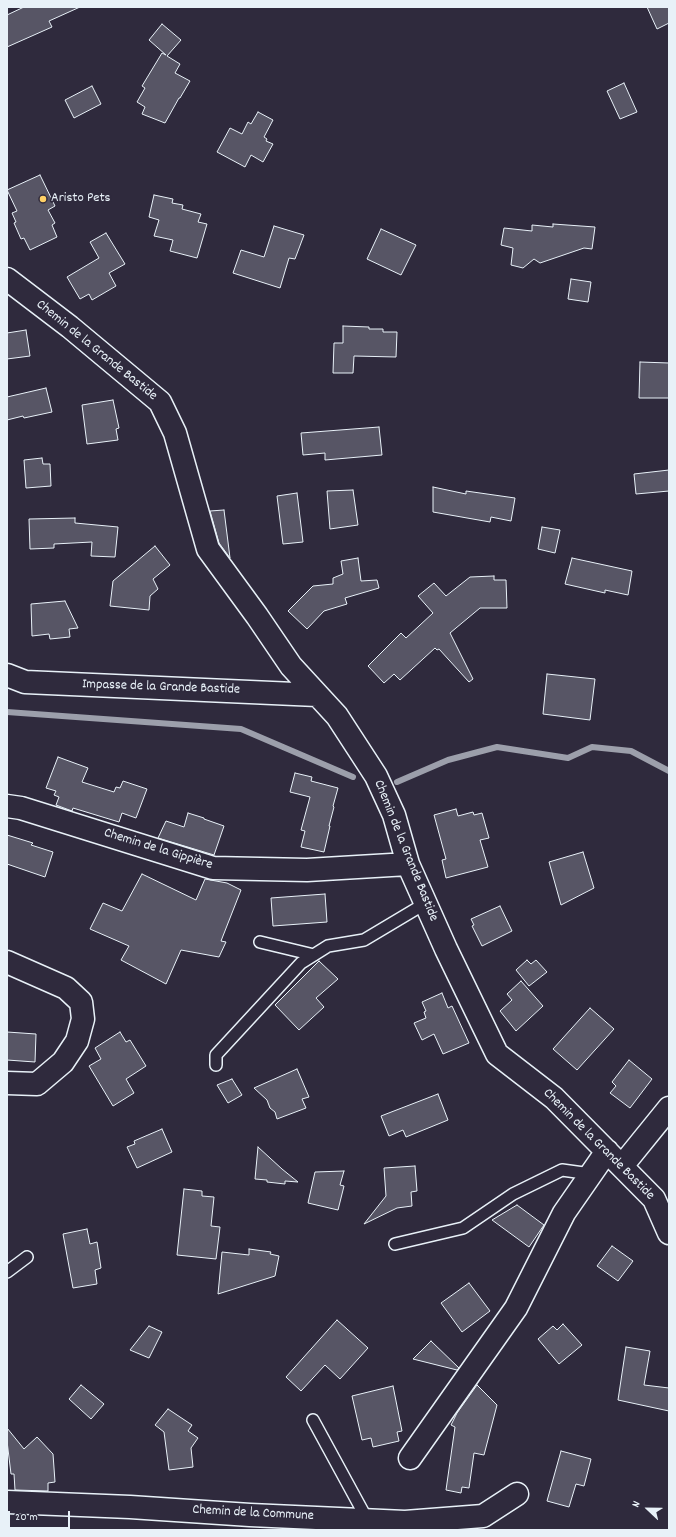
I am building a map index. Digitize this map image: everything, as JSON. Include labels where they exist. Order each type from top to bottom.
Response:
[{"type":"street","name":"Chemin de la Grande Bastide","points":[[7,279],[70,327],[160,402],[175,433],[208,549],[291,666],[337,716],[376,776],[394,815],[408,864],[497,1054],[554,1098],[654,1199],[669,1233]]},
{"type":"street","name":"Impasse de la Grande Bastide","points":[[7,675],[25,682],[317,695]]},
{"type":"street","name":"Chemin de la Gippière","points":[[7,806],[29,810],[213,868],[307,870],[408,864]]},
{"type":"street","points":[[7,962],[66,988],[81,1002],[83,1019],[77,1041],[64,1062],[37,1084],[7,1083]]},
{"type":"street","points":[[622,1166],[669,1108]]},
{"type":"street","points":[[410,1458],[516,1308],[564,1213],[606,1151]]},
{"type":"street","name":"Chemin de la Commune","points":[[7,1502],[406,1522],[420,1526],[483,1516],[517,1494]]},
{"type":"lane","points":[[216,1065],[216,1056],[301,963],[328,946],[364,940],[426,903]]},
{"type":"lane","points":[[260,942],[314,955]]},
{"type":"lane","points":[[395,1244],[463,1228],[513,1194],[562,1170],[591,1174]]},
{"type":"lane","points":[[7,1272],[27,1257]]},
{"type":"lane","points":[[313,1420],[368,1521]]},
{"type":"building","points":[[24,7],[80,7],[49,21],[52,27],[7,47],[7,15]]},
{"type":"building","points":[[647,7],[669,7],[669,23],[657,29]]},
{"type":"building","points":[[162,24],[181,40],[167,56],[180,64],[175,73],[190,81],[165,123],[142,114],[145,107],[137,102],[145,88],[142,86],[162,53],[166,55],[149,40]]},
{"type":"building","points":[[624,83],[637,112],[620,119],[607,91]]},
{"type":"building","points":[[92,86],[101,104],[74,118],[65,100]]},
{"type":"building","points":[[258,112],[273,120],[264,137],[267,139],[266,141],[273,144],[263,162],[251,155],[245,167],[217,152],[230,128],[242,134],[248,122],[251,124]]},
{"type":"building","points":[[40,175],[55,206],[48,210],[55,223],[52,225],[57,237],[30,250],[24,238],[21,239],[14,223],[16,222],[12,213],[17,211],[7,190]]},
{"type":"building","points":[[154,195],[173,199],[172,203],[183,205],[182,209],[201,214],[198,222],[207,224],[197,258],[170,251],[173,240],[154,236],[159,220],[149,217]]},
{"type":"building","points":[[553,224],[595,227],[592,249],[584,248],[540,263],[534,259],[523,268],[511,265],[513,248],[501,245],[504,228],[532,231],[532,225],[553,227]]},
{"type":"building","points":[[274,226],[304,235],[295,259],[289,258],[280,288],[233,273],[241,250],[264,257]]},
{"type":"building","points":[[381,229],[416,245],[401,275],[367,259]]},
{"type":"building","points":[[106,233],[125,264],[109,273],[116,286],[92,300],[89,294],[80,299],[67,277],[99,258],[90,242]]},
{"type":"building","points":[[571,279],[591,282],[588,302],[568,299]]},
{"type":"building","points":[[343,326],[369,327],[369,329],[383,329],[383,332],[397,332],[396,357],[354,356],[353,373],[333,373],[334,343],[343,343]]},
{"type":"building","points":[[26,330],[30,356],[7,359],[7,333]]},
{"type":"building","points":[[640,362],[669,363],[669,398],[639,398]]},
{"type":"building","points":[[46,388],[52,412],[7,420],[7,397]]},
{"type":"building","points":[[113,400],[119,428],[116,429],[118,440],[87,444],[82,405]]},
{"type":"building","points":[[379,427],[382,455],[325,460],[325,453],[303,455],[301,433]]},
{"type":"building","points":[[42,458],[43,464],[50,464],[51,486],[26,488],[24,460]]},
{"type":"building","points":[[669,470],[669,491],[636,494],[634,474]]},
{"type":"building","points":[[433,487],[466,494],[466,491],[515,498],[511,521],[491,517],[490,522],[433,512]]},
{"type":"building","points":[[353,490],[358,525],[330,529],[327,491]]},
{"type":"building","points":[[297,493],[303,542],[283,544],[277,496]]},
{"type":"building","points":[[224,510],[230,558],[219,543],[210,511]]},
{"type":"building","points":[[75,518],[75,523],[118,527],[115,557],[91,556],[92,542],[54,544],[54,548],[30,549],[29,519]]},
{"type":"building","points":[[542,527],[560,530],[555,553],[538,549]]},
{"type":"building","points":[[155,546],[170,565],[153,579],[158,589],[150,596],[149,610],[110,606],[113,581]]},
{"type":"building","points":[[358,558],[361,581],[377,580],[379,588],[345,598],[347,604],[324,611],[307,629],[288,611],[313,586],[333,584],[333,578],[343,574],[341,561]]},
{"type":"building","points":[[572,558],[632,571],[628,595],[605,590],[605,593],[565,584]]},
{"type":"building","points":[[494,576],[494,580],[506,580],[507,608],[480,608],[450,633],[473,679],[469,682],[439,649],[437,650],[435,648],[400,680],[394,674],[384,683],[368,666],[401,633],[406,638],[433,613],[418,596],[434,583],[446,596],[470,577]]},
{"type":"building","points":[[65,601],[78,628],[69,629],[70,637],[50,639],[49,634],[32,636],[31,604]]},
{"type":"building","points":[[547,674],[595,679],[590,720],[543,714]]},
{"type":"building","points":[[58,757],[88,768],[82,782],[114,792],[116,787],[120,788],[123,781],[147,789],[136,818],[122,813],[119,822],[73,808],[72,811],[56,805],[59,797],[54,795],[56,791],[46,788]]},
{"type":"building","points":[[295,773],[312,777],[311,781],[338,788],[324,852],[301,847],[305,831],[301,830],[310,797],[290,792]]},
{"type":"building","points":[[456,809],[458,816],[473,812],[474,815],[482,813],[489,838],[480,840],[488,867],[446,878],[442,860],[446,859],[434,815]]},
{"type":"building","points":[[188,813],[224,826],[214,855],[158,838],[166,821],[184,827]]},
{"type":"building","points":[[7,835],[33,843],[31,845],[53,852],[45,877],[7,864]]},
{"type":"building","points":[[583,852],[594,888],[561,905],[549,862]]},
{"type":"building","points":[[142,874],[196,900],[205,879],[227,883],[241,890],[221,941],[226,942],[219,957],[181,950],[166,984],[121,960],[129,946],[90,929],[103,903],[122,911]]},
{"type":"building","points":[[325,894],[327,922],[273,926],[271,898]]},
{"type":"building","points":[[500,906],[512,931],[482,946],[472,926],[474,925],[471,919]]},
{"type":"building","points":[[527,960],[531,964],[536,960],[547,972],[529,986],[516,970]]},
{"type":"building","points":[[319,961],[338,979],[316,998],[324,1007],[299,1030],[275,1005]]},
{"type":"building","points":[[521,981],[543,1006],[516,1031],[500,1011],[512,1000],[507,994]]},
{"type":"building","points":[[442,993],[448,1008],[452,1006],[469,1043],[443,1054],[434,1034],[422,1040],[414,1023],[426,1018],[424,1012],[426,1011],[422,1002]]},
{"type":"building","points":[[590,1008],[614,1029],[577,1070],[553,1049]]},
{"type":"building","points":[[7,1032],[36,1034],[35,1062],[7,1060]]},
{"type":"building","points":[[120,1032],[126,1042],[130,1040],[146,1066],[126,1079],[134,1093],[113,1106],[89,1066],[101,1059],[95,1048]]},
{"type":"building","points":[[629,1060],[652,1079],[630,1108],[610,1093],[616,1086],[612,1082]]},
{"type":"building","points":[[297,1069],[309,1097],[302,1099],[306,1108],[277,1119],[275,1112],[270,1108],[267,1100],[254,1088]]},
{"type":"building","points":[[232,1079],[242,1095],[228,1103],[217,1085]]},
{"type":"building","points":[[438,1094],[448,1120],[406,1137],[403,1130],[389,1136],[381,1116]]},
{"type":"building","points":[[162,1129],[172,1152],[137,1168],[127,1147],[135,1144],[134,1141]]},
{"type":"building","points":[[258,1147],[298,1182],[285,1181],[285,1184],[255,1179]]},
{"type":"building","points":[[415,1166],[417,1191],[411,1192],[412,1206],[397,1208],[364,1224],[386,1196],[384,1168]]},
{"type":"building","points":[[344,1171],[340,1185],[344,1186],[338,1210],[308,1203],[315,1172]]},
{"type":"building","points":[[184,1189],[202,1191],[202,1196],[214,1197],[211,1226],[220,1227],[216,1259],[177,1255]]},
{"type":"building","points":[[517,1205],[544,1225],[529,1247],[492,1220]]},
{"type":"building","points":[[87,1229],[90,1244],[97,1242],[101,1268],[95,1270],[97,1284],[73,1288],[63,1234]]},
{"type":"building","points":[[612,1246],[633,1261],[618,1281],[597,1266]]},
{"type":"building","points":[[249,1249],[271,1252],[270,1254],[279,1256],[275,1276],[218,1294],[222,1252],[249,1255]]},
{"type":"building","points":[[469,1283],[490,1311],[462,1332],[441,1303]]},
{"type":"building","points":[[337,1320],[368,1348],[340,1379],[325,1365],[301,1391],[286,1377]]},
{"type":"building","points":[[563,1324],[582,1345],[559,1364],[538,1339],[553,1326],[557,1330]]},
{"type":"building","points":[[149,1326],[162,1332],[149,1358],[130,1350]]},
{"type":"building","points":[[431,1341],[459,1368],[457,1370],[413,1359]]},
{"type":"building","points":[[626,1347],[650,1351],[644,1385],[669,1388],[669,1411],[618,1400]]},
{"type":"building","points":[[81,1385],[104,1404],[91,1419],[69,1399]]},
{"type":"building","points":[[477,1385],[497,1405],[484,1455],[474,1453],[469,1488],[462,1487],[461,1493],[446,1490],[455,1427],[451,1425],[457,1413]]},
{"type":"building","points":[[393,1386],[402,1431],[397,1432],[399,1441],[373,1447],[371,1438],[362,1440],[352,1396]]},
{"type":"building","points":[[168,1409],[192,1425],[188,1431],[198,1438],[191,1448],[193,1467],[169,1470],[164,1432],[155,1425]]},
{"type":"building","points":[[7,1428],[24,1449],[37,1437],[53,1454],[55,1482],[48,1483],[48,1491],[15,1490],[14,1474],[11,1474]]},
{"type":"building","points":[[561,1451],[591,1459],[584,1486],[576,1484],[569,1507],[547,1501]]},
{"type":"waterway","points":[[7,712],[241,729],[353,777]]},
{"type":"waterway","points":[[397,782],[448,760],[497,747],[568,758],[592,747],[631,751],[669,771]]},
{"type":"place","name":"Aristo Pets","points":[[43,199]]}]
